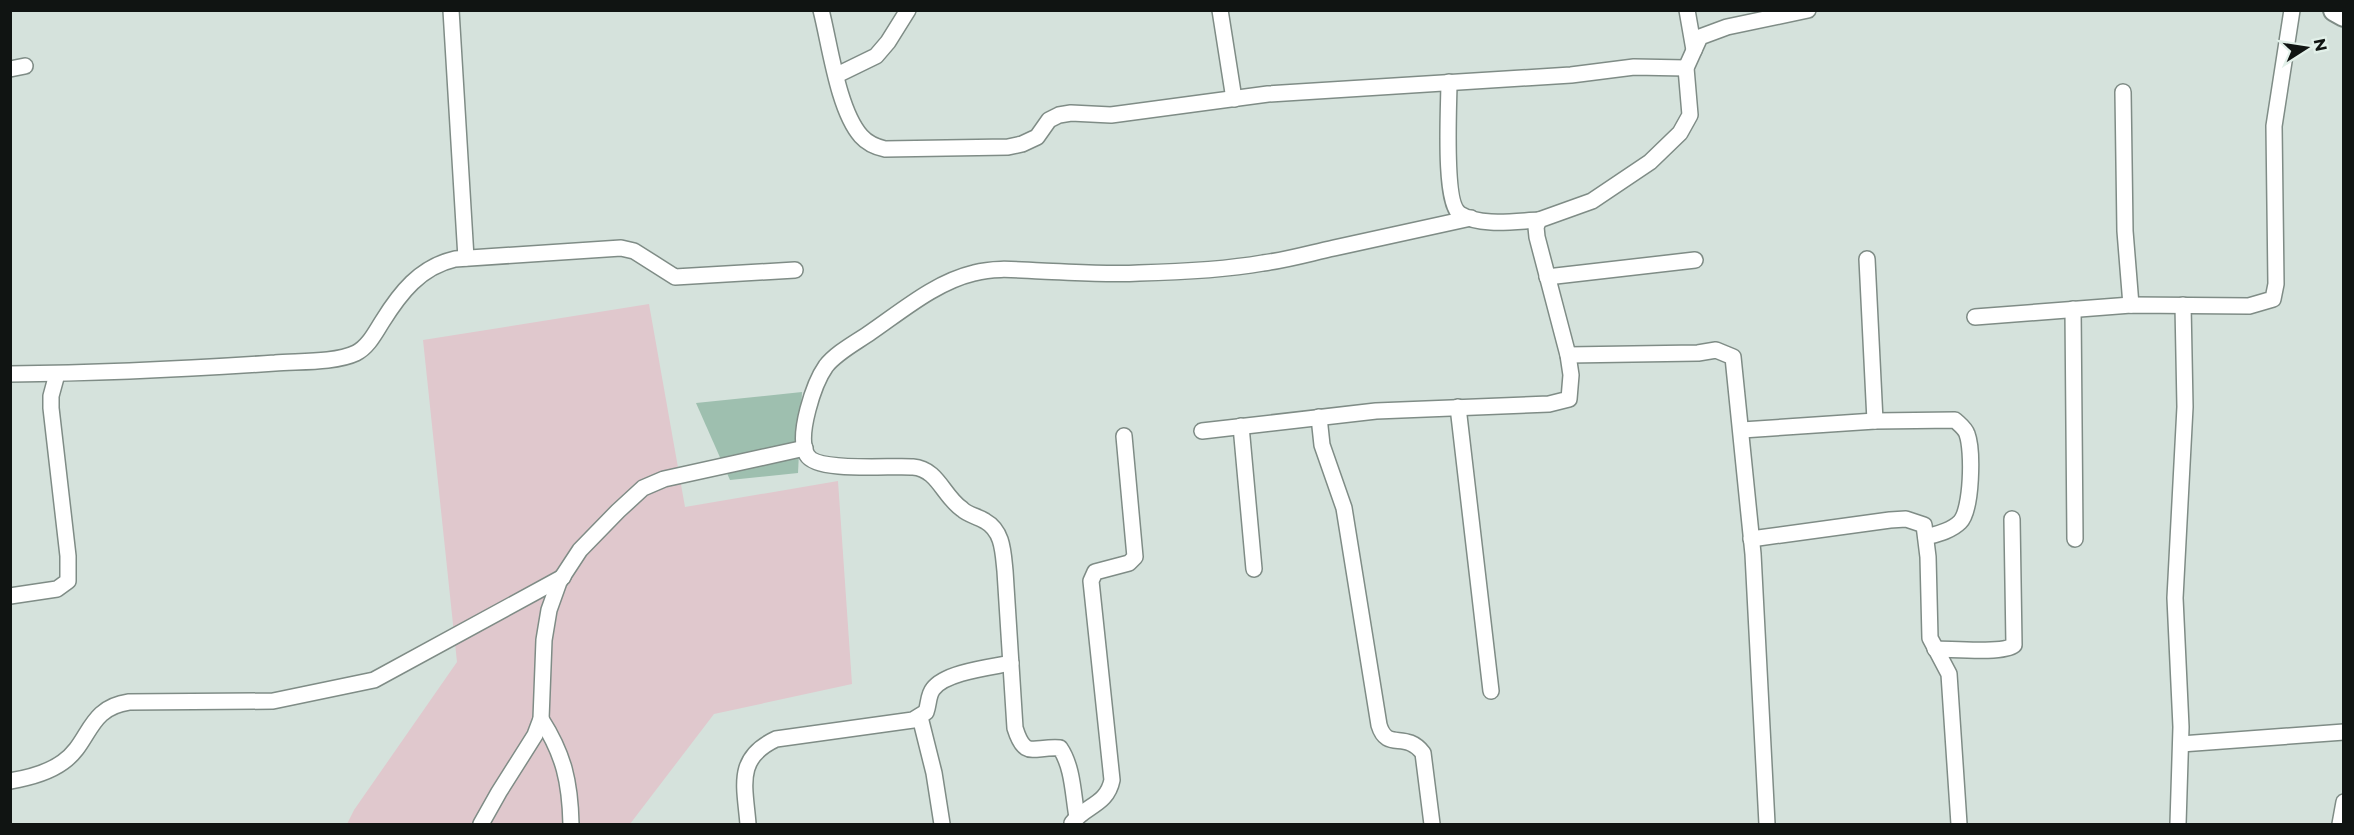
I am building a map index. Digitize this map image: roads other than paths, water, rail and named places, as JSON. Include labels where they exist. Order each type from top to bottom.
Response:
[{"type":"street","points":[[451,10],[466,258]]},
{"type":"street","points":[[821,10],[850,118],[860,136],[871,145],[885,149],[1008,147],[1037,137],[1049,120],[1071,113],[1122,114],[1279,93],[1571,75],[1634,67],[1686,68]]},
{"type":"street","points":[[837,75],[876,56],[888,42],[908,10]]},
{"type":"street","points":[[1220,10],[1234,99]]},
{"type":"street","points":[[1687,10],[1694,50]]},
{"type":"street","points":[[1449,82],[1450,192],[1454,208],[1460,214],[1487,221],[1539,220],[1592,201],[1650,162],[1680,133],[1690,115],[1686,68],[1700,37],[1727,27],[1808,10]]},
{"type":"street","points":[[1975,317],[2131,305],[2248,306],[2273,299],[2276,284],[2274,126],[2292,10]]},
{"type":"street","points":[[2335,10],[2343,15]]},
{"type":"street","points":[[2123,92],[2126,231],[2131,305]]},
{"type":"street","points":[[1074,821],[1069,768],[1060,748],[1026,748],[1020,743],[1015,728],[1004,560],[997,531],[986,521],[964,511],[951,501],[937,479],[926,470],[915,467],[874,468],[826,464],[813,461],[808,457],[805,448],[807,414],[818,381],[827,365],[841,352],[925,295],[961,277],[995,268],[1137,274],[1263,264],[1471,218]]},
{"type":"street","points":[[1202,431],[1318,417],[1458,407],[1549,404],[1569,399],[1571,375],[1569,355],[1537,237],[1536,227],[1539,220]]},
{"type":"street","points":[[10,374],[186,369],[324,359],[355,354],[371,340],[399,295],[415,279],[442,262],[466,258],[621,248],[634,251],[675,277],[795,270]]},
{"type":"street","points":[[1867,259],[1875,421]]},
{"type":"street","points":[[1547,277],[1695,260]]},
{"type":"street","points":[[2178,825],[2181,744],[2175,598],[2185,407],[2183,305]]},
{"type":"street","points":[[2073,309],[2075,539]]},
{"type":"street","points":[[1569,355],[1698,353],[1716,350],[1733,357],[1751,538],[1767,825]]},
{"type":"street","points":[[10,596],[57,589],[68,581],[68,556],[51,408],[51,396],[57,374]]},
{"type":"street","points":[[1458,407],[1491,691]]},
{"type":"street","points":[[1318,417],[1322,444],[1344,508],[1379,725],[1382,735],[1388,740],[1408,740],[1416,744],[1423,753],[1432,825]]},
{"type":"street","points":[[1742,430],[1875,421],[1955,420],[1966,432],[1969,446],[1967,511],[1960,522],[1949,529],[1926,537]]},
{"type":"street","points":[[1241,426],[1254,569]]},
{"type":"street","points":[[1074,821],[1105,798],[1110,791],[1112,780],[1091,581],[1095,572],[1129,564],[1135,557],[1124,436]]},
{"type":"street","points":[[481,825],[535,735],[541,719],[544,640],[549,610],[563,577],[580,550],[643,489],[664,479],[805,448]]},
{"type":"street","points":[[1751,538],[1906,519],[1924,525],[1930,638],[1949,674],[1959,825]]},
{"type":"street","points":[[1935,649],[1994,651],[2010,649],[2014,645],[2012,519]]},
{"type":"street","points":[[10,782],[47,771],[63,762],[74,752],[105,709],[116,704],[273,701],[374,680],[563,577]]},
{"type":"street","points":[[748,825],[745,780],[749,761],[756,750],[764,745],[776,739],[900,723],[920,717],[928,706],[934,687],[938,684],[965,673],[1011,663]]},
{"type":"street","points":[[920,717],[934,773],[942,825]]},
{"type":"street","points":[[541,719],[554,740],[565,767],[571,799],[571,825]]},
{"type":"street","points":[[2181,744],[2343,732]]},
{"type":"street","points":[[2340,825],[2343,802]]}]
